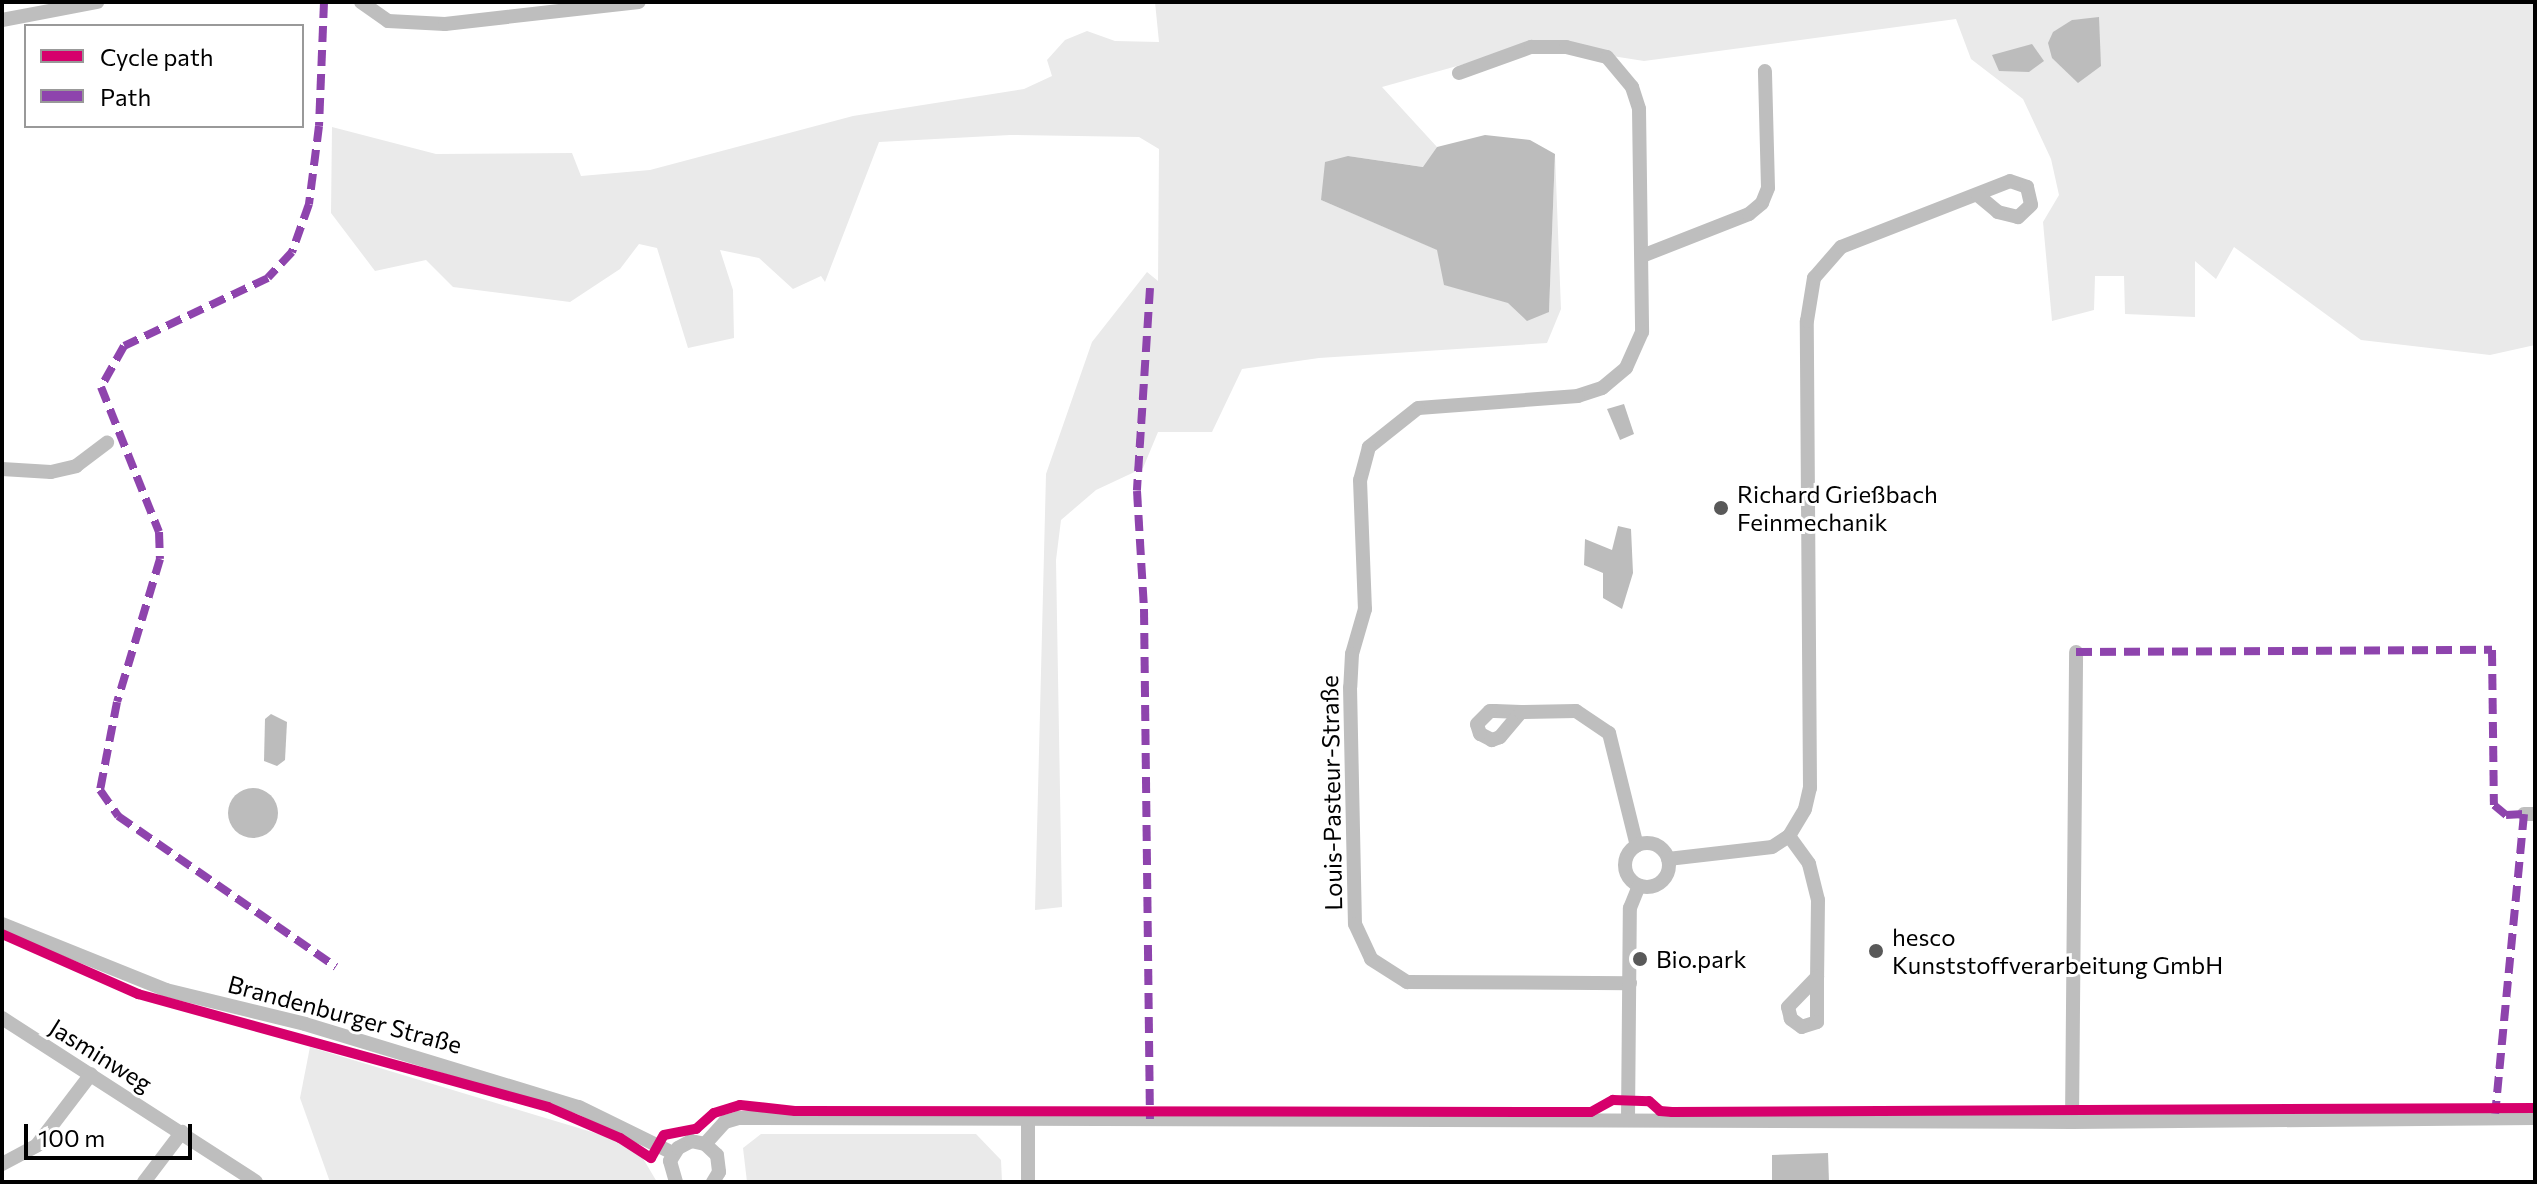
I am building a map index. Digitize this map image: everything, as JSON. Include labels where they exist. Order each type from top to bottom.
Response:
[{"type":"street","points":[[2,20],[97,2]]},
{"type":"street","points":[[361,2],[388,21],[445,24],[639,2]]},
{"type":"street","name":"Louis-Pasteur-Straße","points":[[1459,73],[1531,47],[1566,47],[1607,57],[1632,87],[1639,109],[1642,332],[1626,368],[1602,388],[1578,396],[1418,408],[1369,447],[1360,480],[1365,609],[1352,654],[1350,687],[1355,924],[1371,959],[1395,977],[1418,983],[1630,983]]},
{"type":"street","points":[[1642,256],[1749,214],[1762,203],[1768,188],[1765,71]]},
{"type":"street","points":[[1668,859],[1772,847],[1789,836],[1810,788],[1807,321],[1812,287],[1821,266],[1841,247],[1978,195]]},
{"type":"street","points":[[2,469],[51,472],[76,466],[107,443]]},
{"type":"street","points":[[2072,1122],[2076,652]]},
{"type":"street","points":[[1521,712],[1576,711],[1609,733],[1637,846]]},
{"type":"street","points":[[1789,836],[1809,864],[1818,900],[1817,1022],[1802,1027],[1791,1019],[1788,1007],[1817,977]]},
{"type":"street","points":[[1655,845],[1668,859],[1668,873],[1659,884],[1639,886],[1625,870],[1627,856],[1637,846],[1655,845]]},
{"type":"street","points":[[1628,1120],[1630,908],[1639,886]]},
{"type":"street","name":"Brandenburger Straße","points":[[2,924],[166,990],[320,1028],[566,1102],[673,1153]]},
{"type":"street","name":"Jasminweg","points":[[2,1018],[256,1182]]},
{"type":"street","points":[[2,1164],[37,1145],[91,1074]]},
{"type":"street","points":[[705,1144],[725,1122],[739,1118],[2072,1122],[2535,1118]]},
{"type":"street","points":[[1028,1119],[1028,1182]]},
{"type":"street","points":[[144,1182],[182,1132]]},
{"type":"street","points":[[676,1182],[670,1170],[673,1153],[691,1141],[705,1144],[719,1163],[716,1181]]},
{"type":"shaded area","points":[[1155,2],[2535,2],[2535,345],[2490,355],[2361,340],[2234,247],[2216,279],[2195,261],[2195,317],[2125,314],[2124,276],[2095,276],[2094,310],[2052,321],[2043,222],[2059,195],[2051,159],[2023,99],[1971,59],[1956,19],[1644,61],[1536,44],[1382,87],[1437,147],[1424,167],[1348,156],[1321,200],[1438,250],[1445,285],[1549,311],[1555,154],[1561,309],[1547,343],[1319,358],[1242,369],[1212,432],[1158,432],[1143,468],[1096,490],[1061,520],[1056,560],[1062,907],[1035,910],[1046,474],[1092,342],[1147,272],[1158,281],[1159,149],[1139,137],[1010,135],[879,142],[825,282],[821,276],[793,289],[759,258],[720,250],[733,290],[734,338],[688,348],[657,248],[639,244],[620,269],[570,302],[453,287],[426,260],[375,271],[331,213],[332,127],[436,154],[572,153],[581,176],[650,170],[853,116],[1024,89],[1052,76],[1047,60],[1065,40],[1087,31],[1115,41],[1159,42]],"holes":[[[2099,18],[2101,66],[2072,20]]]},
{"type":"shaded area","points":[[2099,17],[2101,66],[2078,83],[2052,58],[2048,43],[2053,32],[2072,20]]},
{"type":"shaded area","points":[[2032,44],[2044,61],[2029,72],[1999,71],[1992,55]]},
{"type":"shaded area","points":[[1485,135],[1530,140],[1555,154],[1549,312],[1527,321],[1508,303],[1444,285],[1437,250],[1321,200],[1325,162],[1348,156],[1423,167],[1437,147]]},
{"type":"shaded area","points":[[1624,404],[1634,434],[1620,440],[1607,409]]},
{"type":"shaded area","points":[[1618,526],[1631,529],[1633,573],[1622,609],[1603,598],[1603,573],[1584,565],[1585,539],[1612,550]]},
{"type":"shaded area","points":[[271,714],[287,722],[285,760],[277,766],[264,761],[265,719]]},
{"type":"shaded area","points":[[253,788],[271,795],[278,813],[271,831],[253,838],[235,831],[228,813],[235,795]]},
{"type":"shaded area","points":[[310,1047],[635,1145],[657,1182],[330,1182],[300,1098]]},
{"type":"shaded area","points":[[761,1134],[976,1134],[1001,1160],[1002,1182],[747,1182],[743,1148]]},
{"type":"shaded area","points":[[1828,1153],[1829,1182],[1772,1182],[1772,1155]]},
{"type":"marked path","points":[[324,2],[319,126],[309,204],[292,252],[268,278],[124,346],[101,387],[159,532],[160,559],[117,702],[100,790],[118,816],[336,967]]},
{"type":"marked path","points":[[1150,288],[1137,491],[1144,609],[1150,1119]]},
{"type":"marked path","points":[[2076,652],[2492,650],[2494,805],[2506,815],[2524,814],[2495,1114]]},
{"type":"cycle path","points":[[2,934],[138,994],[548,1107],[620,1138],[651,1158],[664,1135],[696,1129],[714,1113],[740,1105],[795,1111],[1591,1112],[1613,1100],[1649,1101],[1660,1111],[1672,1112],[2535,1108]]},
{"type":"place","name":"Richard Grießbach Feinmechanik","points":[[1721,508]]},
{"type":"place","name":"hesco Kunststoffverarbeitung GmbH","points":[[1876,951]]},
{"type":"place","name":"Bio.park","points":[[1640,959]]}]
